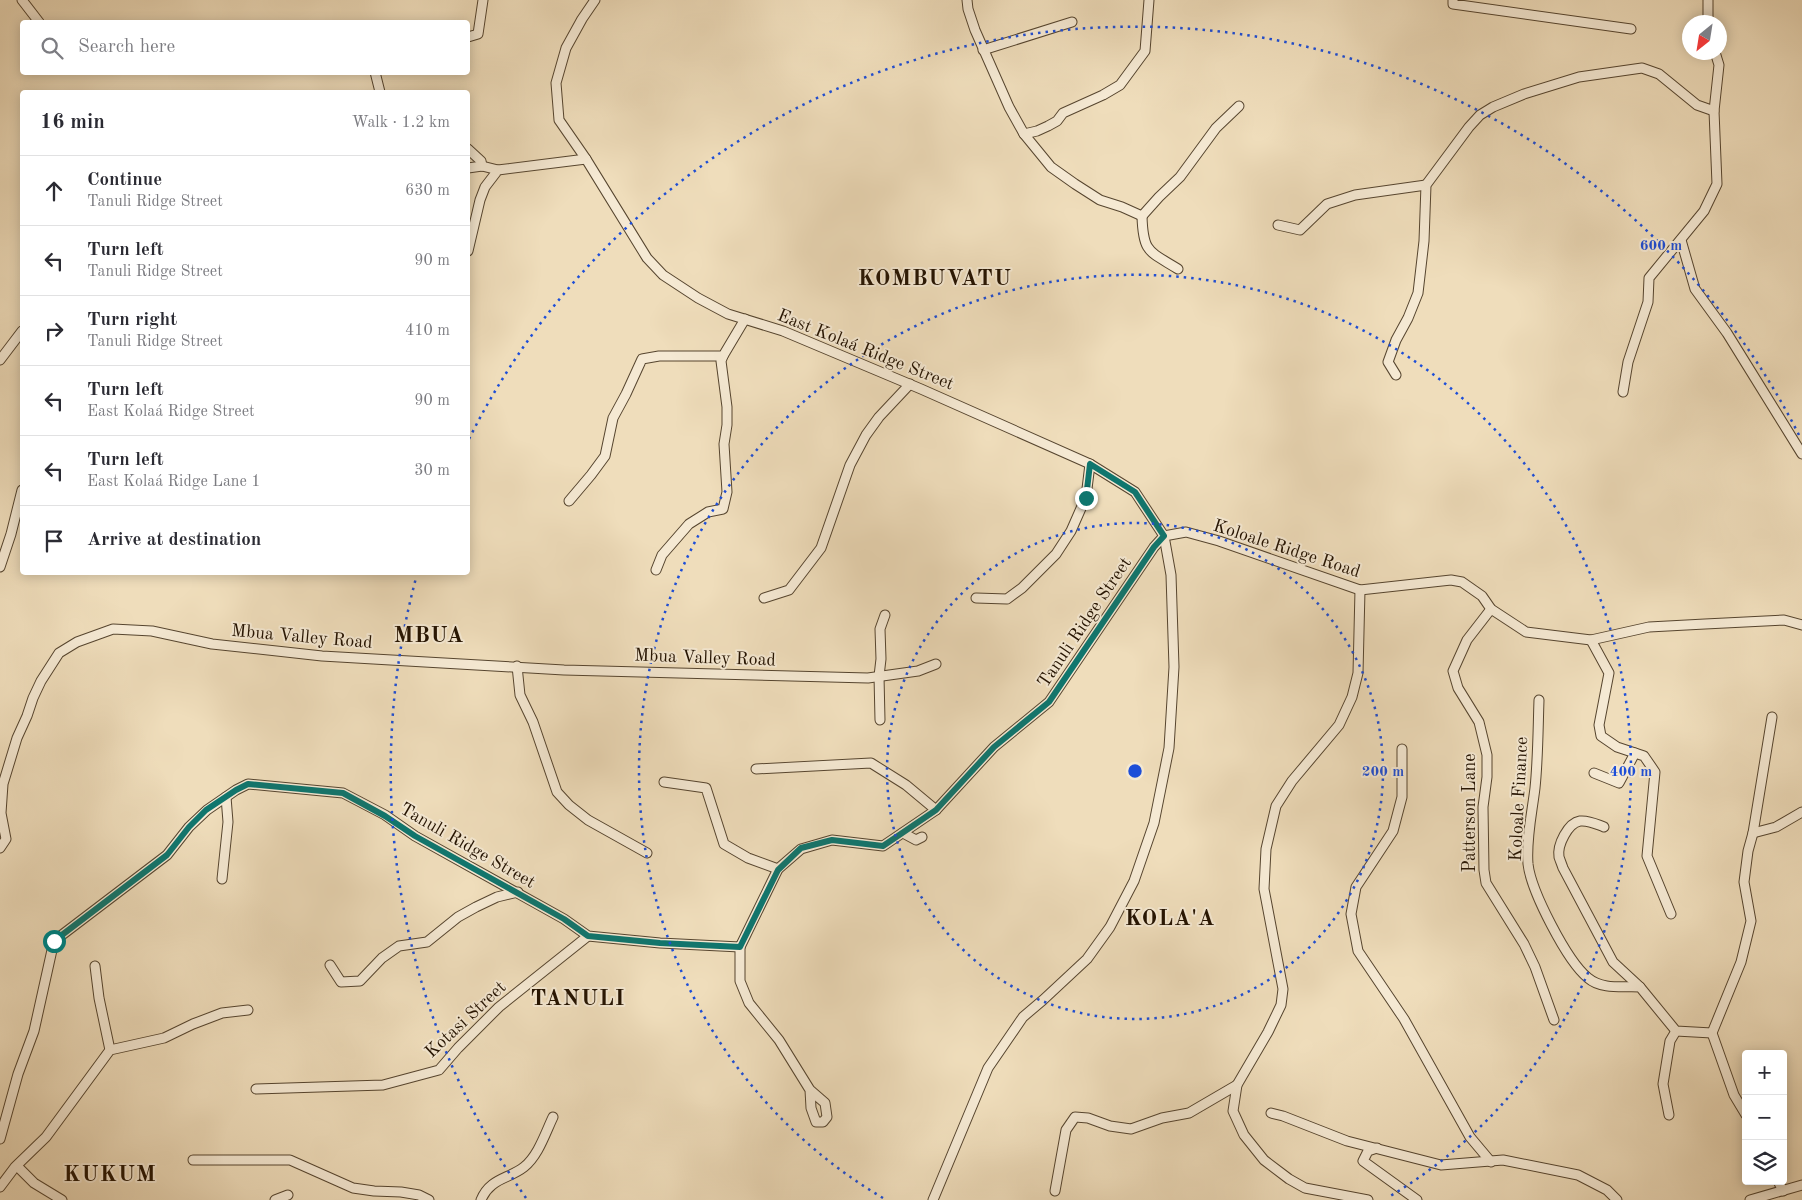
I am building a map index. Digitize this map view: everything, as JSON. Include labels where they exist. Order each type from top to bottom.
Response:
[{"type":"street","points":[[22,0],[37,20]]},
{"type":"street","points":[[470,37],[478,34],[483,0]]},
{"type":"street","name":"East Kolaá Ridge Street","points":[[595,0],[566,48],[556,84],[559,120],[586,159],[647,258],[663,275],[698,298],[728,314],[784,331],[910,384],[1090,464],[1135,492],[1164,536]]},
{"type":"street","points":[[967,0],[968,10],[984,50],[1009,107],[1024,134],[1051,167],[1075,184],[1100,200],[1142,216]]},
{"type":"street","points":[[1024,134],[1048,126],[1057,121],[1063,113],[1120,85],[1145,51],[1149,0]]},
{"type":"street","points":[[1453,0],[1453,4],[1631,29]]},
{"type":"street","points":[[1708,0],[1708,15]]},
{"type":"street","points":[[984,50],[1072,22]]},
{"type":"street","points":[[1623,392],[1628,362],[1648,302],[1649,278],[1704,212],[1717,184],[1714,111],[1719,65],[1717,60]]},
{"type":"street","points":[[1396,375],[1388,362],[1418,293],[1424,241],[1426,185],[1480,115],[1493,107],[1524,94],[1579,77],[1642,68],[1659,74],[1697,105],[1714,111]]},
{"type":"street","points":[[376,75],[380,90]]},
{"type":"street","points":[[1178,269],[1155,255],[1145,246],[1142,235],[1142,216],[1180,177],[1216,128],[1239,106]]},
{"type":"street","points":[[470,151],[481,161],[482,166]]},
{"type":"street","points":[[470,168],[482,166],[498,170],[586,159]]},
{"type":"street","points":[[470,242],[485,187],[498,170]]},
{"type":"street","points":[[1278,225],[1300,230],[1327,204],[1354,195],[1426,185]]},
{"type":"street","points":[[1681,240],[1695,289],[1727,333],[1802,454]]},
{"type":"street","points":[[656,570],[662,556],[689,524],[708,512],[723,509],[727,492],[724,444],[727,407],[722,361],[723,356],[745,319]]},
{"type":"street","points":[[0,360],[20,334]]},
{"type":"street","points":[[569,501],[605,456],[613,418],[642,359],[658,356],[723,356]]},
{"type":"street","points":[[764,598],[789,590],[820,548],[850,465],[866,435],[879,417],[910,384]]},
{"type":"street","points":[[976,598],[1007,599],[1022,588],[1056,554],[1071,531],[1086,498],[1090,464]]},
{"type":"street","points":[[0,568],[20,498]]},
{"type":"street","name":"Koloale Ridge Road","points":[[1164,536],[1186,532],[1203,536],[1360,590],[1452,580],[1462,582],[1482,596],[1491,609],[1526,632],[1591,640],[1649,628],[1696,624],[1784,620],[1802,625]]},
{"type":"street","points":[[933,1200],[988,1068],[1023,1017],[1044,1000],[1086,959],[1110,926],[1134,881],[1154,822],[1169,748],[1174,667],[1171,575],[1164,536]]},
{"type":"street","name":"Tanuli Ridge Street","points":[[0,1139],[18,1074],[34,1031],[54,941],[167,855],[189,827],[206,810],[248,784],[343,793],[385,816],[415,836],[518,892],[564,919],[588,936],[660,943],[740,947],[778,870],[801,848],[832,840],[883,846],[936,810],[994,747],[1049,702],[1154,547],[1164,536]]},
{"type":"street","points":[[1360,590],[1358,673],[1352,697],[1339,725],[1292,782],[1276,806],[1266,849],[1264,889],[1283,990],[1280,1005],[1268,1032],[1237,1085],[1233,1111],[1244,1135],[1264,1160],[1289,1178],[1305,1188],[1368,1200]]},
{"type":"street","name":"Patterson Lane","points":[[1491,609],[1467,640],[1453,671],[1458,688],[1480,722],[1487,755],[1487,777],[1483,807],[1486,883],[1524,944],[1535,967],[1554,1020]]},
{"type":"street","points":[[880,720],[878,676],[880,629],[885,615]]},
{"type":"street","name":"Mbua Valley Road","points":[[0,848],[6,838],[1,813],[3,784],[17,738],[28,716],[33,698],[41,681],[59,653],[77,642],[113,629],[152,631],[212,644],[322,656],[434,664],[517,666],[564,670],[868,678],[918,671],[936,664]]},
{"type":"street","points":[[1591,640],[1609,674],[1599,725],[1601,736],[1617,747],[1644,756],[1655,772],[1647,856],[1671,914]]},
{"type":"street","points":[[517,666],[520,695],[534,722],[558,792],[569,805],[588,820],[647,853]]},
{"type":"street","name":"Koloale Finance","points":[[1539,700],[1535,786],[1528,865],[1534,887],[1575,964],[1589,979],[1605,986],[1640,987]]},
{"type":"street","points":[[1742,1108],[1734,1094],[1712,1033],[1741,962],[1751,921],[1744,882],[1772,717]]},
{"type":"street","points":[[1402,749],[1402,797],[1393,831],[1356,887],[1351,914],[1358,951],[1404,1019],[1470,1137],[1491,1162]]},
{"type":"street","points":[[1594,773],[1619,783],[1635,753]]},
{"type":"street","points":[[756,769],[871,763],[906,785],[936,810]]},
{"type":"street","points":[[664,782],[706,788],[724,844],[748,858],[778,870]]},
{"type":"street","points":[[222,879],[228,822],[226,797]]},
{"type":"street","points":[[1753,833],[1776,827],[1802,812]]},
{"type":"street","points":[[1604,827],[1589,821],[1580,821],[1568,828],[1563,838],[1559,856],[1563,868],[1613,962],[1640,987],[1676,1031],[1712,1033]]},
{"type":"street","points":[[903,833],[916,840],[922,837]]},
{"type":"street","points":[[330,965],[341,982],[360,982],[382,958],[400,946],[427,942],[458,917],[476,907],[518,892]]},
{"type":"street","name":"Kotasi Street","points":[[256,1089],[383,1084],[439,1070],[499,1007],[588,936]]},
{"type":"street","points":[[740,947],[740,981],[749,1003],[779,1040],[810,1090]]},
{"type":"street","points":[[95,966],[99,998],[110,1050]]},
{"type":"street","points":[[0,1186],[46,1136],[110,1050],[164,1038],[192,1024],[222,1013],[248,1010]]},
{"type":"street","points":[[1669,1115],[1663,1084],[1670,1041],[1676,1031]]},
{"type":"street","points":[[1055,1191],[1066,1130],[1075,1117],[1088,1118],[1110,1126],[1131,1129],[1162,1118],[1189,1113],[1237,1085]]},
{"type":"street","points":[[1270,1112],[1347,1141],[1441,1165],[1503,1160],[1578,1175],[1607,1190],[1617,1200]]},
{"type":"street","points":[[482,1200],[483,1196],[498,1180],[523,1168],[536,1154],[553,1118]]},
{"type":"street","points":[[1378,1148],[1368,1151],[1363,1161],[1418,1200]]},
{"type":"street","points":[[193,1160],[290,1160],[347,1186],[374,1191],[419,1195],[429,1200]]},
{"type":"street","points":[[17,1166],[34,1183],[62,1200]]},
{"type":"street","points":[[1780,1185],[1782,1191]]},
{"type":"street","points":[[1750,1200],[1802,1185]]},
{"type":"street","points":[[371,1200],[374,1191]]},
{"type":"street","points":[[275,1200],[288,1195]]},
{"type":"district","name":"KOMBUVATU","points":[[935,277]]},
{"type":"district","name":"MBUA","points":[[429,634]]},
{"type":"district","name":"KOLA'A","points":[[1170,917]]},
{"type":"district","name":"TANULI","points":[[578,997]]},
{"type":"district","name":"KUKUM","points":[[110,1173]]},
{"type":"route","points":[[54,941],[167,855],[189,827],[206,810],[248,784],[343,793],[385,816],[415,836],[518,892],[564,919],[588,936],[615,940],[740,947],[778,870],[801,848],[832,840],[883,846],[936,810],[994,747],[1049,702],[1154,547],[1164,536],[1135,492],[1090,464],[1086,498]]}]
